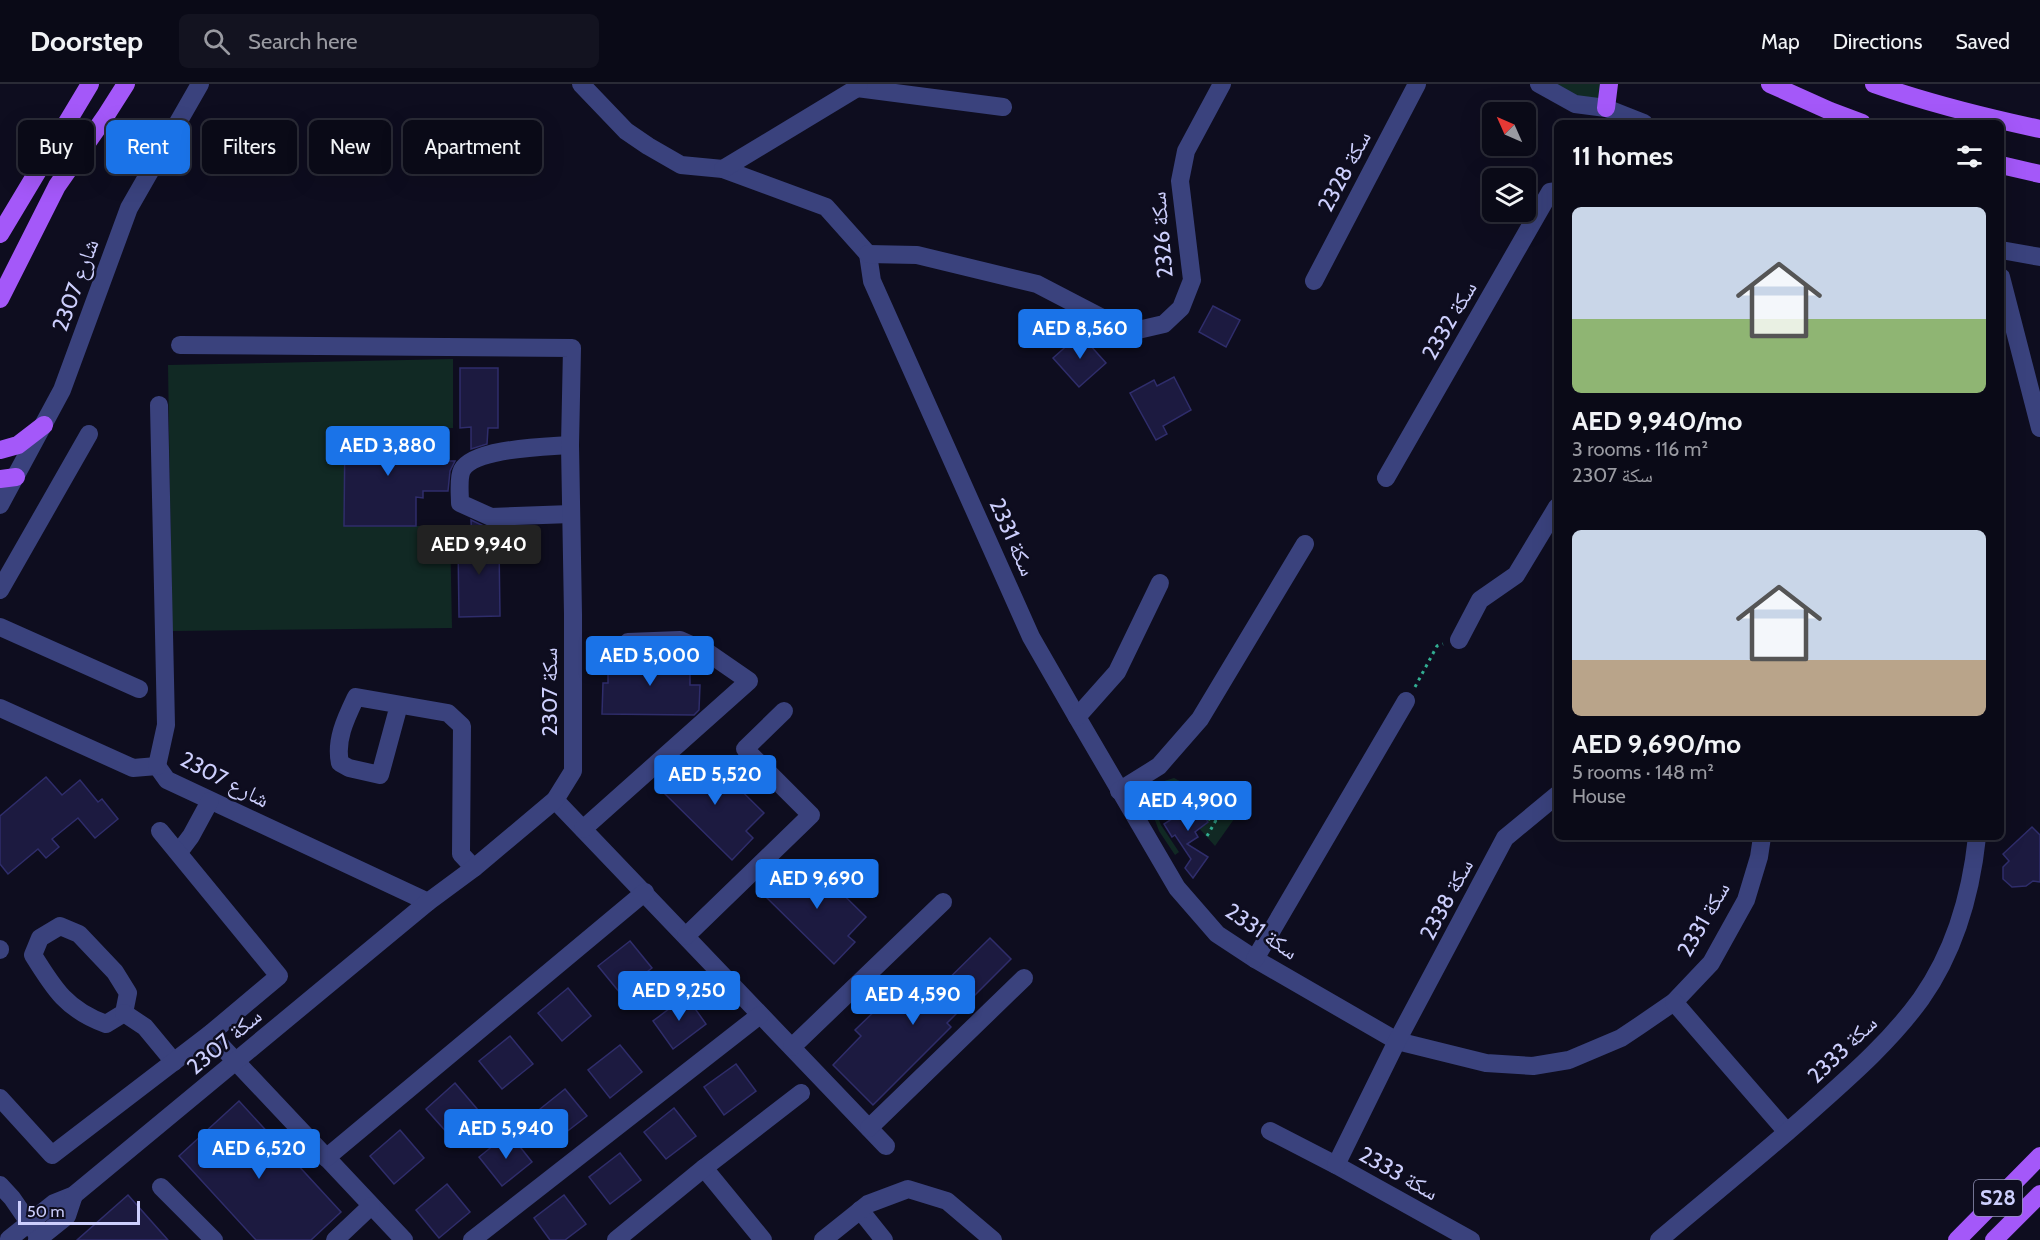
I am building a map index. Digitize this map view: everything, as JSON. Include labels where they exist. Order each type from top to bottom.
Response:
[{"type":"main road","points":[[0,234],[90,84]]},
{"type":"main road","points":[[0,299],[57,186],[126,84]]},
{"type":"main road","points":[[1874,84],[1904,95],[1997,120]]},
{"type":"main road","points":[[1771,85],[1855,120]]},
{"type":"main road","points":[[1606,116],[1610,86]]},
{"type":"main road","points":[[2004,121],[2040,129]]},
{"type":"main road","points":[[2004,166],[2040,174]]},
{"type":"main road","points":[[0,450],[18,445],[44,425]]},
{"type":"main road","name":"S28","points":[[1957,1240],[2040,1156]]},
{"type":"main road","name":"S28","points":[[1994,1240],[2040,1194]]},
{"type":"street","name":"2307 شارع","points":[[0,505],[8,478],[44,425],[62,390],[129,208],[200,84]]},
{"type":"street","points":[[580,84],[626,131],[681,165],[723,170],[826,207],[868,254]]},
{"type":"street","name":"سكة 2326","points":[[868,254],[917,255],[1037,284],[1110,322],[1138,330],[1164,324],[1181,308],[1192,280],[1180,181],[1186,151],[1222,84]]},
{"type":"street","name":"سكة 2328","points":[[1314,281],[1417,84]]},
{"type":"street","points":[[1539,84],[1575,104],[1606,116],[1628,120]]},
{"type":"street","points":[[723,170],[858,86],[1003,107]]},
{"type":"street","name":"سكة 2332","points":[[1386,478],[1550,192],[1554,191]]},
{"type":"street","points":[[2004,251],[2040,257]]},
{"type":"street","name":"سكة 2331","points":[[868,254],[872,281],[1027,626],[1119,791],[1177,888],[1217,934],[1255,959],[1397,1041],[1486,1063],[1533,1066],[1569,1060],[1621,1038],[1674,1002],[1711,963],[1746,900],[1762,840]]},
{"type":"street","points":[[2004,289],[2040,428]]},
{"type":"street","name":"سكة 2307","points":[[6,1236],[41,1232],[67,1216],[74,1195],[555,800],[573,771],[570,445],[572,348],[180,345]]},
{"type":"street","points":[[157,766],[166,725],[159,405]]},
{"type":"street","points":[[0,590],[89,434]]},
{"type":"street","points":[[570,445],[494,452],[469,462],[461,471],[460,503],[491,517],[571,514]]},
{"type":"street","points":[[1458,640],[1480,600],[1516,575],[1554,512]]},
{"type":"street","points":[[1119,791],[1159,766],[1200,719],[1305,544]]},
{"type":"street","points":[[1077,717],[1117,672],[1160,583]]},
{"type":"street","points":[[0,627],[139,689]]},
{"type":"street","points":[[584,829],[749,681],[707,652],[680,640],[628,642]]},
{"type":"street","points":[[399,705],[380,775],[349,768],[340,763],[337,749],[346,717],[356,697],[448,713],[462,726],[461,854],[474,868]]},
{"type":"street","points":[[1255,959],[1406,701]]},
{"type":"street","name":"2307 شارع","points":[[0,708],[133,768],[157,766],[167,780],[428,902]]},
{"type":"street","points":[[686,936],[811,815],[745,749],[784,711]]},
{"type":"street","name":"سكة 2338","points":[[1397,1041],[1505,838],[1554,797]]},
{"type":"street","points":[[555,800],[886,1146]]},
{"type":"street","points":[[178,852],[210,801]]},
{"type":"street","points":[[0,1098],[52,1155],[210,1034],[279,976],[160,831]]},
{"type":"street","name":"سكة 2333","points":[[1659,1240],[1863,1065],[1898,1028],[1922,998],[1945,958],[1961,917],[1974,868],[1977,840]]},
{"type":"street","points":[[326,1158],[645,892]]},
{"type":"street","points":[[792,1047],[943,902]]},
{"type":"street","points":[[60,926],[79,934],[116,972],[128,993],[123,1012],[106,1024],[86,1017],[70,1006],[49,982],[33,956],[40,938],[60,926]]},
{"type":"street","points":[[869,1128],[1024,978]]},
{"type":"street","points":[[1674,1002],[1787,1132]]},
{"type":"street","points":[[123,1012],[145,1027],[174,1062]]},
{"type":"street","points":[[472,1240],[760,1015]]},
{"type":"street","points":[[210,1034],[404,1240]]},
{"type":"street","name":"سكة 2333","points":[[1336,1165],[1397,1041]]},
{"type":"street","points":[[616,1240],[801,1093]]},
{"type":"street","name":"سكة 2333","points":[[1270,1131],[1471,1240]]},
{"type":"street","points":[[704,1168],[763,1240]]},
{"type":"street","points":[[0,1185],[41,1232]]},
{"type":"street","points":[[162,1187],[214,1240]]},
{"type":"street","points":[[823,1240],[868,1204],[908,1189],[947,1201],[993,1240]]},
{"type":"street","points":[[334,1240],[371,1206]]},
{"type":"street","points":[[860,1210],[884,1240]]},
{"type":"path","points":[[1406,701],[1437,646],[1458,640]]},
{"type":"path","points":[[1203,812],[1209,819],[1216,820]]},
{"type":"path","points":[[1207,836],[1219,815]]},
{"type":"green space","points":[[1543,84],[1607,84],[1605,106]]},
{"type":"green space","points":[[453,359],[453,428],[345,428],[344,526],[450,526],[452,628],[172,631],[168,365]]},
{"type":"green space","points":[[1174,778],[1239,812],[1215,846],[1198,827],[1206,823],[1202,813],[1205,811],[1194,796],[1172,783],[1164,785],[1153,805],[1161,825],[1179,852],[1175,855],[1159,831],[1149,804],[1161,782]]},
{"type":"building","points":[[1213,306],[1240,320],[1226,347],[1199,332]]},
{"type":"building","points":[[1080,334],[1106,363],[1079,387],[1053,358]]},
{"type":"building","points":[[460,368],[498,368],[498,428],[488,428],[487,444],[471,449],[471,427],[460,428]]},
{"type":"building","points":[[1174,377],[1191,410],[1163,426],[1167,434],[1156,440],[1130,393],[1154,380],[1157,386]]},
{"type":"building","points":[[345,428],[417,428],[417,454],[424,454],[424,461],[455,461],[450,471],[448,491],[423,491],[423,498],[416,497],[416,526],[344,526]]},
{"type":"building","points":[[471,520],[488,528],[488,545],[499,545],[500,616],[459,617],[458,543],[472,543]]},
{"type":"building","points":[[608,658],[690,658],[690,685],[700,685],[699,710],[694,715],[602,714],[603,683],[608,683]]},
{"type":"building","points":[[706,756],[764,813],[746,831],[753,838],[732,860],[663,792],[684,770],[688,774]]},
{"type":"building","points":[[46,777],[62,795],[80,780],[98,802],[102,799],[118,819],[95,838],[78,818],[52,839],[59,847],[46,858],[38,849],[8,874],[0,864],[0,816]]},
{"type":"building","points":[[1191,797],[1208,822],[1195,832],[1198,837],[1187,844],[1208,857],[1193,878],[1185,868],[1191,859],[1175,835],[1172,837],[1164,824],[1175,817],[1171,811]]},
{"type":"building","points":[[2032,827],[2040,835],[2040,882],[2033,881],[2026,886],[2012,887],[2003,879],[2003,867],[2009,861],[2003,854]]},
{"type":"building","points":[[808,860],[866,917],[848,936],[855,942],[834,964],[765,896],[786,874],[790,878]]},
{"type":"building","points":[[990,938],[1011,959],[947,1023],[951,1027],[873,1105],[833,1065],[861,1036],[855,1030],[883,1003],[888,1008],[910,987],[925,1002]]},
{"type":"building","points":[[630,941],[652,968],[620,993],[598,966]]},
{"type":"building","points":[[568,988],[591,1016],[562,1041],[538,1013]]},
{"type":"building","points":[[686,996],[706,1024],[673,1049],[653,1021]]},
{"type":"building","points":[[510,1036],[533,1064],[502,1089],[479,1061]]},
{"type":"building","points":[[620,1045],[642,1072],[610,1098],[588,1070]]},
{"type":"building","points":[[736,1064],[756,1091],[724,1115],[704,1087]]},
{"type":"building","points":[[455,1083],[478,1110],[449,1135],[426,1109]]},
{"type":"building","points":[[565,1089],[587,1116],[556,1140],[535,1113]]},
{"type":"building","points":[[239,1101],[341,1212],[311,1240],[256,1240],[179,1156]]},
{"type":"building","points":[[674,1108],[696,1136],[666,1159],[644,1132]]},
{"type":"building","points":[[400,1130],[424,1158],[394,1184],[370,1156]]},
{"type":"building","points":[[509,1133],[532,1162],[502,1186],[479,1157]]},
{"type":"building","points":[[620,1153],[641,1180],[610,1204],[589,1177]]},
{"type":"building","points":[[447,1184],[470,1212],[439,1238],[416,1210]]},
{"type":"building","points":[[128,1195],[168,1240],[77,1240]]},
{"type":"building","points":[[564,1195],[586,1224],[565,1240],[550,1240],[534,1218]]}]
